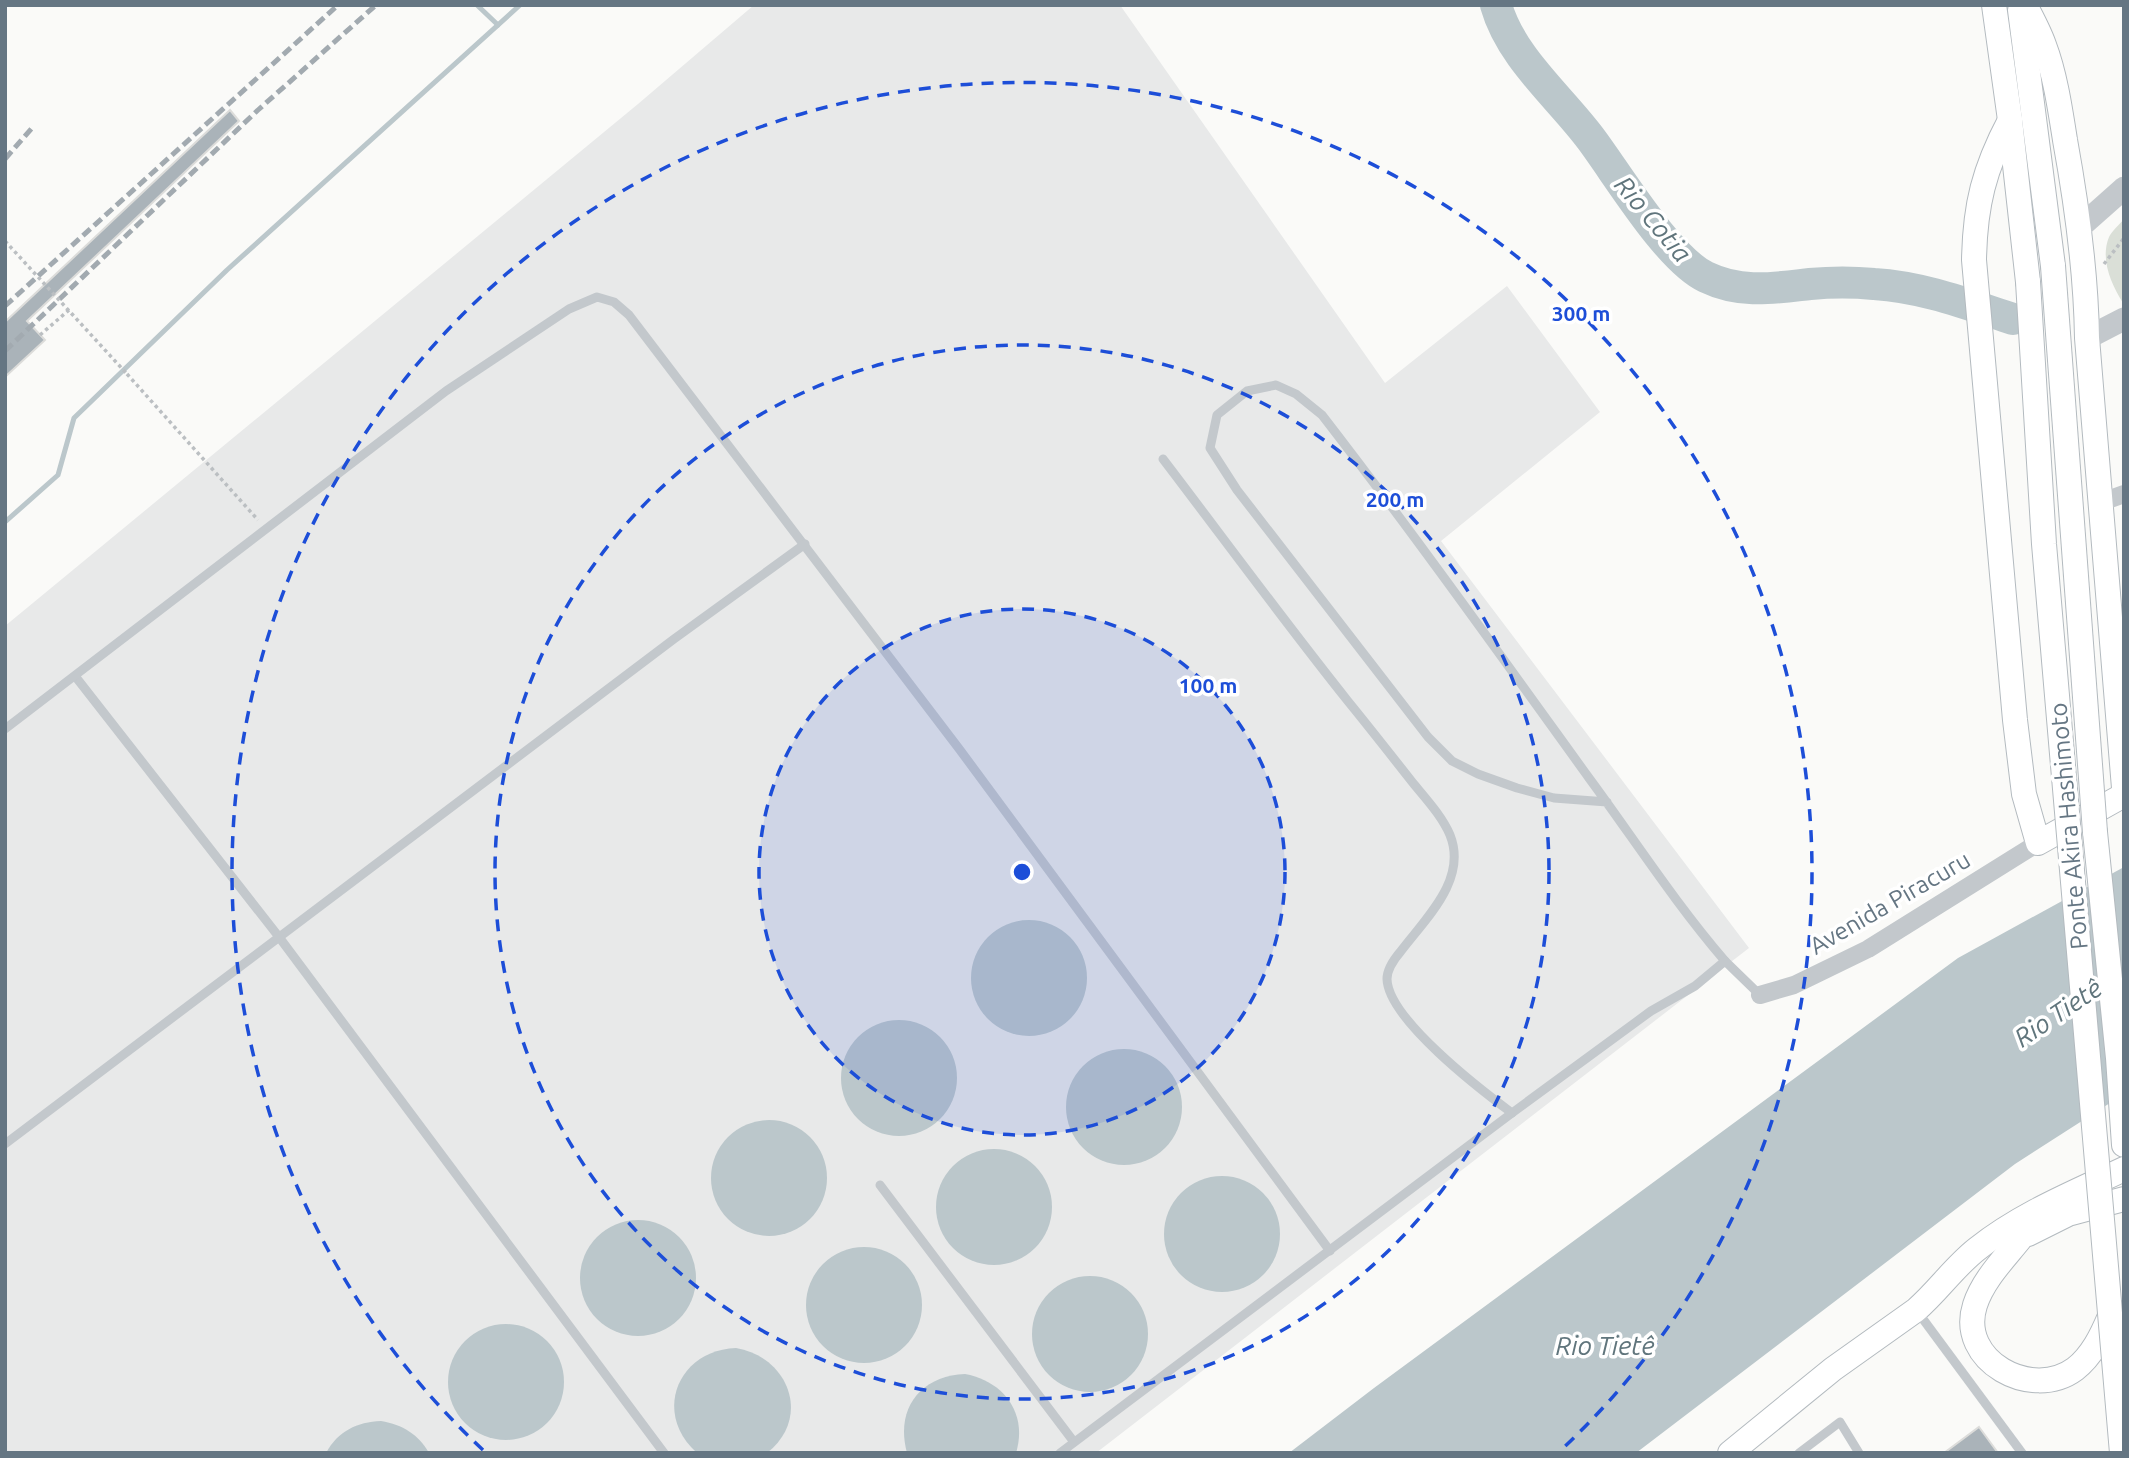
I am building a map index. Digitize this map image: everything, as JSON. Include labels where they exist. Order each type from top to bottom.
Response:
[{"type":"main road","name":"Ponte Akira Hashimoto","points":[[1994,5],[2028,282],[2044,544],[2072,845],[2122,1453]]},
{"type":"main road","name":"Ponte Akira Hashimoto","points":[[2019,5],[2053,266],[2095,832],[2124,1145]]},
{"type":"main road","points":[[2025,5],[2044,46],[2052,74],[2080,228],[2086,287],[2087,338],[2113,498],[2124,788]]},
{"type":"main road","points":[[2010,120],[1998,143],[1980,193],[1975,223],[1974,260],[2019,758],[2024,794],[2038,843],[2124,795]]},
{"type":"main road","points":[[1922,1305],[1958,1264],[2012,1223],[2124,1169]]},
{"type":"main road","points":[[1730,1453],[1833,1369],[2020,1239],[2068,1214],[2124,1199]]},
{"type":"main road","points":[[2020,1239],[1982,1287],[1974,1307],[1972,1326],[1977,1342],[1987,1358],[2001,1371],[2017,1378],[2039,1382],[2066,1374],[2090,1353],[2101,1338],[2110,1316]]},
{"type":"street","points":[[2080,228],[2124,188]]},
{"type":"street","points":[[2087,338],[2124,319]]},
{"type":"street","name":"Avenida Piracuru","points":[[1760,995],[1794,985],[1867,949],[2038,843]]},
{"type":"lane","points":[[5,729],[446,391],[569,309],[597,297],[614,302],[629,315],[805,544],[1330,1251]]},
{"type":"lane","points":[[1607,802],[1554,798],[1478,774],[1452,761],[1428,737],[1237,490],[1210,447],[1217,415],[1247,391],[1276,385],[1296,394],[1322,415],[1366,472],[1607,802],[1678,902],[1725,961],[1760,995]]},
{"type":"lane","points":[[1163,459],[1432,807],[1450,836],[1452,877],[1433,911],[1393,961],[1387,979],[1404,1015],[1427,1041],[1471,1082],[1512,1113]]},
{"type":"lane","points":[[5,1144],[674,639],[805,544]]},
{"type":"lane","points":[[75,676],[279,937],[664,1453]]},
{"type":"lane","points":[[1060,1453],[1512,1113],[1651,1011],[1695,986],[1725,961]]},
{"type":"lane","points":[[880,1185],[1074,1442]]},
{"type":"lane","points":[[1922,1305],[2022,1453]]},
{"type":"lane","points":[[1799,1453],[1840,1422],[1859,1453]]},
{"type":"path","points":[[5,241],[266,529]]},
{"type":"path","points":[[40,335],[69,310]]},
{"type":"shaded area","points":[[754,5],[1120,5],[1385,383],[1507,286],[1600,412],[1441,541],[1749,948],[1096,1453],[5,1453],[5,626],[638,104]]},
{"type":"shaded area","points":[[2124,219],[2123,303],[2111,280],[2106,254],[2109,237]]},
{"type":"water","name":"Rio Tietê","points":[[2124,867],[2124,1094],[2015,1164],[1636,1453],[1289,1453],[1958,958]]},
{"type":"water","points":[[1029,920],[1051,924],[1070,937],[1083,956],[1087,978],[1083,1000],[1070,1019],[1051,1032],[1029,1036],[1007,1032],[988,1019],[975,1000],[971,978],[975,956],[988,937],[1007,924]]},
{"type":"water","points":[[899,1020],[921,1024],[940,1037],[953,1056],[957,1078],[953,1100],[940,1119],[921,1132],[899,1136],[877,1132],[858,1119],[845,1100],[841,1078],[845,1056],[858,1037],[877,1024]]},
{"type":"water","points":[[1124,1049],[1146,1053],[1165,1066],[1178,1085],[1182,1107],[1178,1129],[1165,1148],[1146,1161],[1124,1165],[1102,1161],[1083,1148],[1070,1129],[1066,1107],[1070,1085],[1083,1066],[1102,1053]]},
{"type":"water","points":[[769,1120],[791,1124],[810,1137],[823,1156],[827,1178],[823,1200],[810,1219],[791,1232],[769,1236],[747,1232],[728,1219],[715,1200],[711,1178],[715,1156],[728,1137],[747,1124]]},
{"type":"water","points":[[994,1149],[1016,1153],[1035,1166],[1048,1185],[1052,1207],[1048,1229],[1035,1248],[1016,1261],[994,1265],[972,1261],[953,1248],[940,1229],[936,1207],[940,1185],[953,1166],[972,1153]]},
{"type":"water","points":[[1222,1176],[1244,1180],[1263,1193],[1276,1212],[1280,1234],[1276,1256],[1263,1275],[1244,1288],[1222,1292],[1200,1288],[1181,1275],[1168,1256],[1164,1234],[1168,1212],[1181,1193],[1200,1180]]},
{"type":"water","points":[[638,1220],[660,1224],[679,1237],[692,1256],[696,1278],[692,1300],[679,1319],[660,1332],[638,1336],[616,1332],[597,1319],[584,1300],[580,1278],[584,1256],[597,1237],[616,1224]]},
{"type":"water","points":[[864,1247],[886,1251],[905,1264],[918,1283],[922,1305],[918,1327],[905,1346],[886,1359],[864,1363],[842,1359],[823,1346],[810,1327],[806,1305],[810,1283],[823,1264],[842,1251]]},
{"type":"water","points":[[1090,1276],[1112,1280],[1131,1293],[1144,1312],[1148,1334],[1144,1356],[1131,1375],[1112,1388],[1090,1392],[1068,1388],[1049,1375],[1036,1356],[1032,1334],[1036,1312],[1049,1293],[1068,1280]]},
{"type":"water","points":[[506,1324],[528,1328],[547,1341],[560,1360],[564,1382],[560,1404],[547,1423],[528,1436],[506,1440],[484,1436],[465,1423],[452,1404],[448,1382],[452,1360],[465,1341],[484,1328]]},
{"type":"water","points":[[736,1348],[770,1363],[781,1376],[791,1407],[789,1423],[781,1439],[767,1453],[697,1453],[683,1437],[676,1420],[674,1403],[678,1386],[686,1372],[699,1360],[716,1351]]},
{"type":"water","points":[[965,1374],[991,1384],[1010,1402],[1019,1425],[1016,1453],[907,1453],[905,1422],[908,1409],[915,1398],[935,1381]]},
{"type":"water","points":[[381,1421],[409,1431],[429,1453],[326,1453],[342,1433],[364,1423]]},
{"type":"building","points":[[230,110],[239,121],[27,321],[45,340],[5,377],[5,322]]},
{"type":"building","points":[[1979,1427],[1998,1453],[1944,1453]]},
{"type":"waterway","points":[[477,5],[498,25]]},
{"type":"waterway","points":[[5,522],[58,475],[74,418],[227,270],[520,5]]},
{"type":"waterway","name":"Rio Cotia","points":[[1496,5],[1513,42],[1537,76],[1591,139],[1660,235],[1691,267],[1706,277],[1745,288],[1834,283],[1892,286],[1945,297],[2013,319]]},
{"type":"railway","points":[[5,306],[338,5]]},
{"type":"railway","points":[[5,351],[258,110],[376,5]]},
{"type":"railway","points":[[5,159],[32,128]]}]
